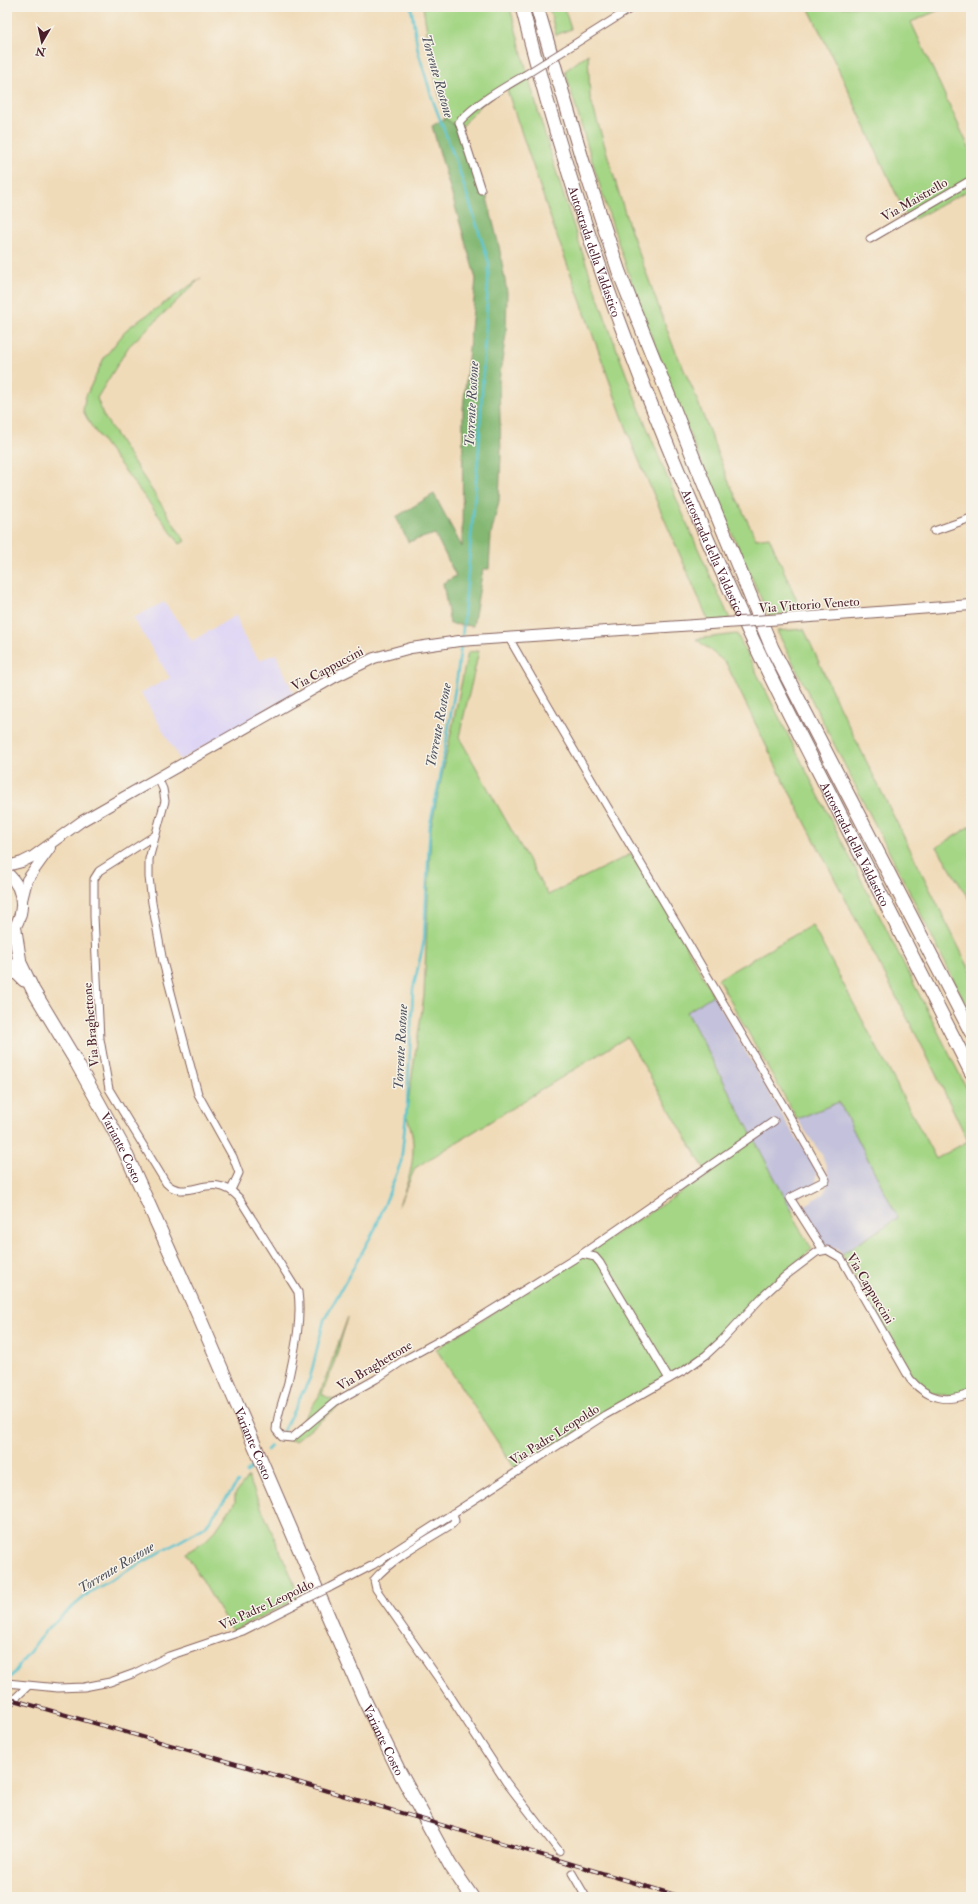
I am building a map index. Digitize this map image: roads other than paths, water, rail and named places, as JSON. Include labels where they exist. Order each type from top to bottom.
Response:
[{"type":"highway","name":"Autostrada della Valdastico","points":[[522,7],[549,106],[591,241],[626,340],[682,482],[741,616],[774,684],[971,1072]]},
{"type":"highway","name":"Autostrada della Valdastico","points":[[537,7],[586,172],[619,272],[701,477],[772,648],[971,1032]]},
{"type":"highway","points":[[11,934],[20,963],[33,990]]},
{"type":"highway","points":[[7,963],[33,990]]},
{"type":"highway","name":"Variante Costo","points":[[33,990],[74,1058],[122,1145],[197,1312],[364,1699],[398,1769],[450,1865],[472,1897]]},
{"type":"main road","name":"Via Vittorio Veneto","points":[[648,629],[971,605]]},
{"type":"main road","name":"Via Cappuccini","points":[[7,866],[22,862],[55,842],[82,821],[335,677],[374,658],[411,648],[459,641],[648,629]]},
{"type":"main road","name":"Via Cappuccini","points":[[22,900],[27,880],[55,842]]},
{"type":"main road","points":[[7,873],[17,885],[22,900],[21,915],[11,934]]},
{"type":"street","points":[[481,190],[458,122],[471,108],[633,7]]},
{"type":"street","name":"Via Maistrello","points":[[870,239],[971,180]]},
{"type":"street","points":[[934,531],[971,518]]},
{"type":"street","points":[[509,638],[585,772],[775,1089],[826,1180],[790,1198],[823,1250],[816,1252],[784,1277],[706,1355],[669,1379],[600,1263],[595,1257],[582,1254]]},
{"type":"street","points":[[158,778],[163,789],[165,801],[154,836],[149,859],[149,877],[152,903],[163,962],[198,1094],[233,1157],[239,1174],[231,1190]]},
{"type":"street","name":"Via Braghettone","points":[[154,836],[99,871],[94,879],[94,916],[100,1039],[109,1089],[166,1183],[172,1189],[180,1190],[209,1185],[221,1185],[231,1190],[239,1198],[298,1292],[300,1310],[297,1332],[288,1382],[277,1416],[276,1430],[282,1437],[292,1438],[335,1402],[376,1379],[404,1360],[466,1326],[582,1254],[774,1121]]},
{"type":"street","name":"Via Cappuccini","points":[[823,1250],[833,1252],[841,1258],[910,1379],[916,1386],[927,1394],[938,1398],[951,1399],[971,1393]]},
{"type":"street","name":"Via Padre Leopoldo","points":[[7,1683],[28,1686],[77,1687],[110,1682],[135,1673],[169,1656],[243,1631],[367,1568],[605,1415],[669,1379]]},
{"type":"street","points":[[453,1513],[455,1521],[451,1525],[418,1545],[380,1573],[374,1580],[376,1589],[443,1685],[506,1782],[559,1851]]},
{"type":"street","points":[[9,1704],[28,1686]]},
{"type":"street","points":[[572,1873],[586,1897]]},
{"type":"waterway","name":"Torrente Rostone","points":[[411,7],[418,51],[432,98],[458,167],[489,263],[479,447],[462,639]]},
{"type":"waterway","name":"Torrente Rostone","points":[[283,1431],[310,1378],[324,1320],[375,1229],[401,1162],[407,1106],[413,989],[424,941],[430,824],[440,778],[461,644]]},
{"type":"waterway","name":"Torrente Rostone","points":[[267,1450],[271,1446]]},
{"type":"waterway","name":"Torrente Rostone","points":[[246,1473],[251,1468]]},
{"type":"waterway","name":"Torrente Rostone","points":[[10,1678],[46,1630],[90,1592],[205,1527],[238,1482]]},
{"type":"railway","points":[[7,1698],[261,1771],[682,1897]]}]
